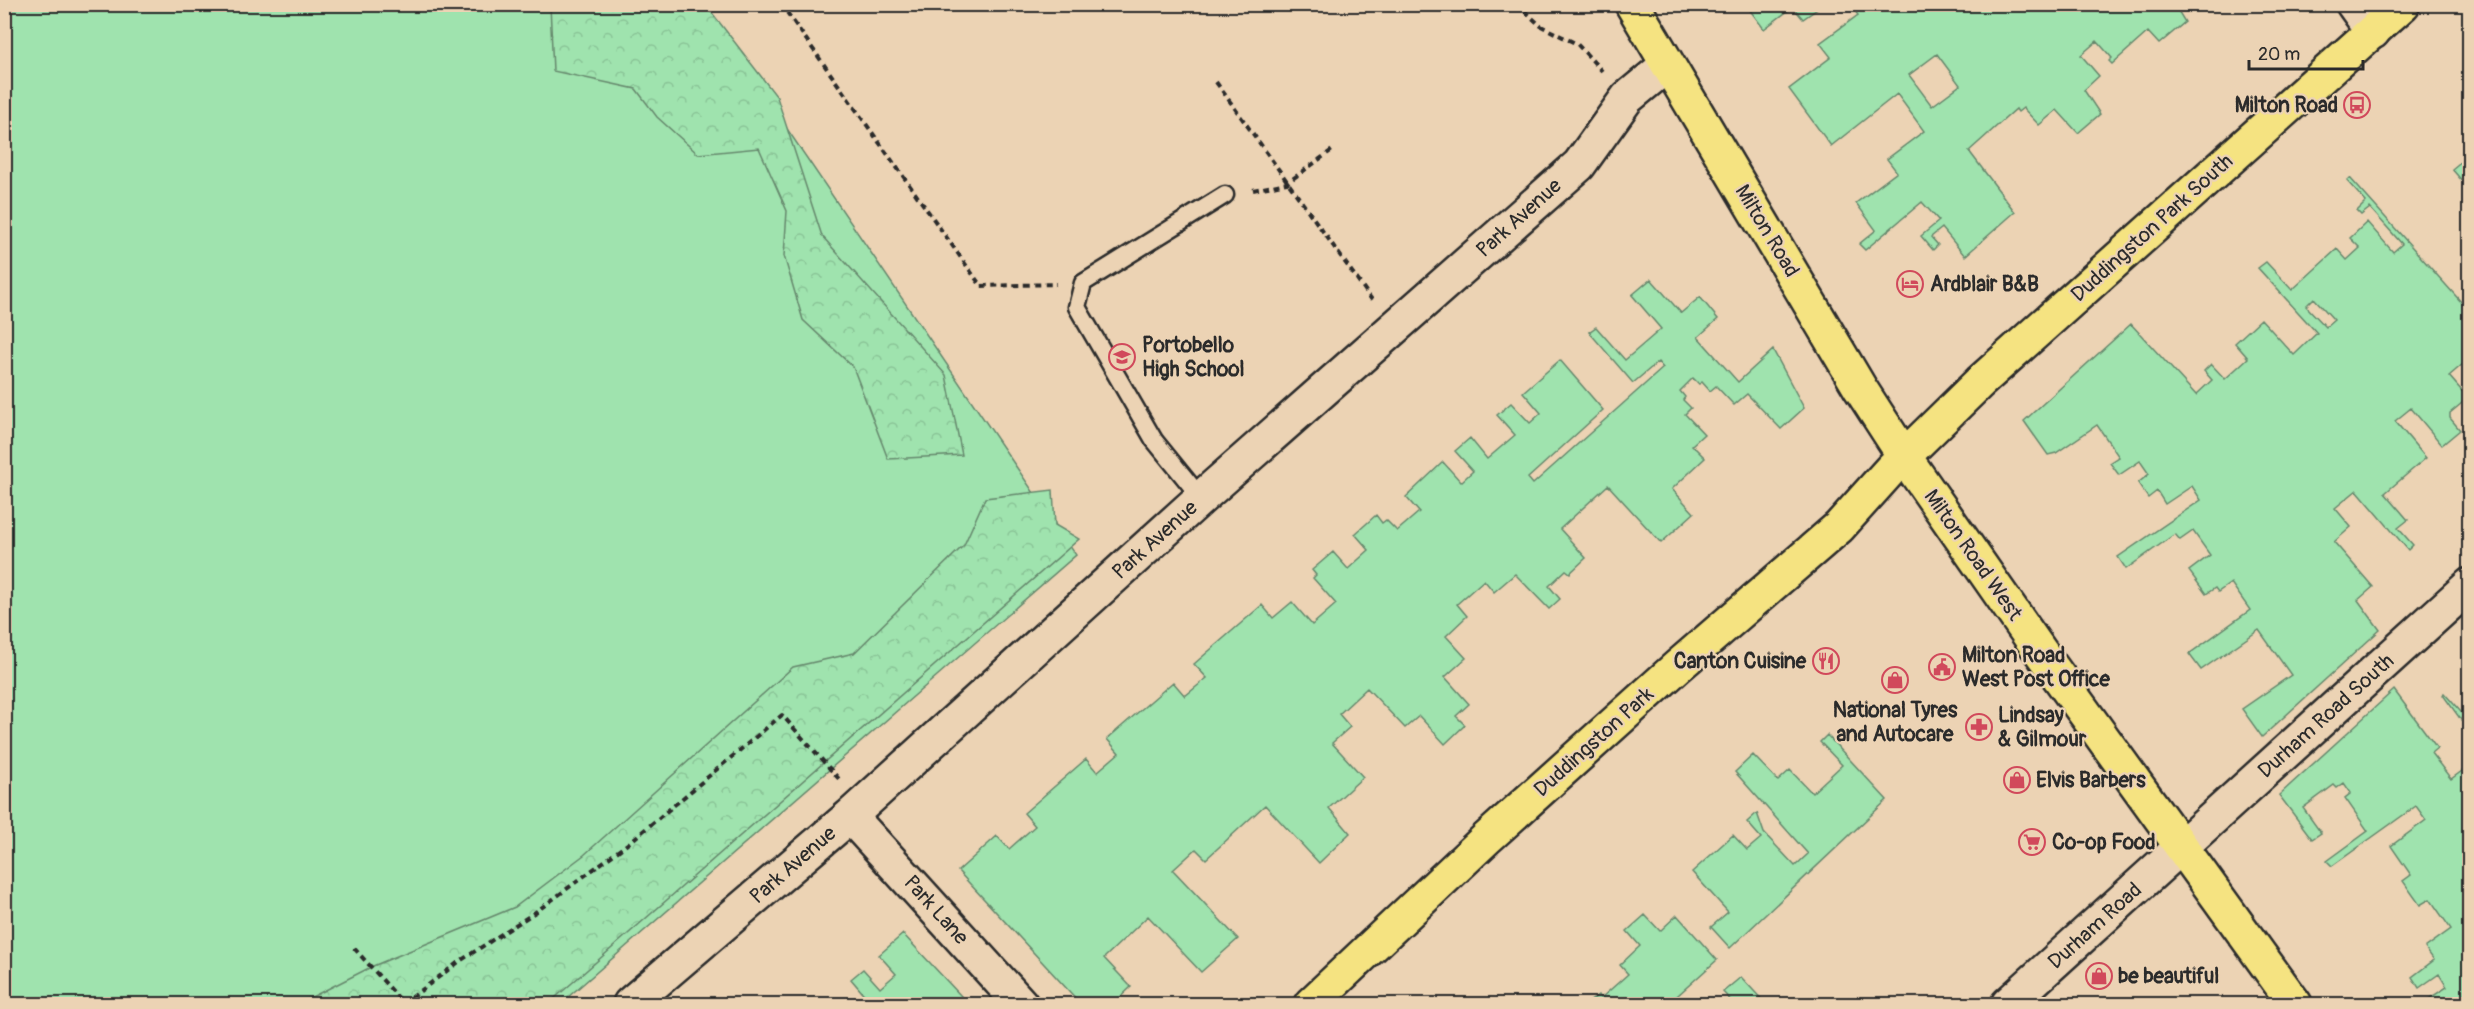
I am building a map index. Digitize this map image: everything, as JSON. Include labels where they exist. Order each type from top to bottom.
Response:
[{"type":"main road","name":"Milton Road","points":[[1632,4],[1860,388],[1904,456]]},
{"type":"main road","name":"Duddingston Park South","points":[[1904,456],[1984,377],[2403,4]]},
{"type":"main road","name":"Milton Road West","points":[[1904,456],[2033,642],[2295,1005]]},
{"type":"main road","name":"Duddingston Park","points":[[1311,1005],[1495,831],[1677,667],[1832,534],[1904,456]]},
{"type":"street","points":[[2353,4],[2373,32]]},
{"type":"street","name":"Park Avenue","points":[[630,1005],[856,810],[1202,498],[1579,165],[1627,98],[1667,65]]},
{"type":"street","name":"Durham Road South","points":[[2182,847],[2469,585]]},
{"type":"street","name":"Park Lane","points":[[856,810],[1022,1005]]},
{"type":"street","name":"Durham Road","points":[[2008,1005],[2182,847]]},
{"type":"lane","points":[[1202,498],[1154,440],[1077,307],[1083,283],[1225,195]]},
{"type":"path","points":[[782,4],[981,286],[1083,283]]},
{"type":"path","points":[[1517,4],[1541,26],[1577,44],[1627,98]]},
{"type":"path","points":[[1216,82],[1394,330]]},
{"type":"path","points":[[1225,195],[1287,183],[1335,148]]},
{"type":"path","points":[[354,948],[404,1004],[460,961],[537,911],[630,842],[782,715],[856,810]]},
{"type":"green space","points":[[5,5],[703,5],[1076,555],[560,1004],[5,1004]]},
{"type":"green space","points":[[550,5],[706,5],[777,97],[822,236],[946,375],[962,455],[888,459],[853,367],[803,320],[784,256],[787,211],[759,148],[698,154],[657,117],[636,89],[553,71]]},
{"type":"green space","points":[[1746,5],[1823,5],[1803,19],[1793,7],[1764,29]]},
{"type":"green space","points":[[1850,5],[2182,5],[2177,9],[2185,22],[2159,44],[2148,32],[2112,64],[2109,61],[2112,58],[2097,41],[2081,55],[2099,76],[2084,90],[2100,114],[2078,133],[2057,110],[2039,125],[2023,108],[2018,112],[2016,109],[1969,151],[2015,212],[1965,256],[1942,228],[1931,237],[1938,245],[1933,250],[1921,236],[1939,221],[1922,202],[1865,250],[1859,244],[1876,230],[1856,203],[1897,172],[1887,159],[1924,131],[1897,94],[1831,146],[1789,89],[1831,57],[1820,43],[1858,15]],"holes":[[[1937,54],[1960,85],[1932,106],[1909,75]]]},
{"type":"green space","points":[[2464,159],[2469,165],[2469,189],[2452,169]]},
{"type":"green space","points":[[2350,178],[2463,304],[2469,300],[2469,371],[2463,364],[2449,376],[2468,398],[2450,413],[2450,418],[2460,430],[2442,445],[2411,408],[2395,421],[2426,458],[2385,493],[2408,520],[2398,528],[2413,545],[2408,550],[2357,490],[2335,508],[2351,527],[2334,542],[2373,587],[2358,600],[2380,630],[2262,737],[2242,709],[2291,675],[2259,630],[2201,670],[2189,654],[2250,610],[2231,583],[2218,592],[2215,588],[2206,594],[2189,571],[2210,555],[2193,531],[2180,540],[2175,534],[2126,569],[2118,557],[2201,500],[2192,486],[2165,504],[2157,491],[2148,498],[2138,483],[2149,474],[2140,461],[2119,475],[2110,463],[2119,457],[2097,425],[2056,453],[2048,455],[2024,421],[2131,324],[2196,395],[2212,380],[2204,371],[2211,364],[2225,379],[2248,358],[2235,343],[2261,319],[2294,355],[2317,333],[2258,268],[2266,262],[2292,290],[2337,249],[2347,260],[2360,248],[2350,238],[2367,222],[2393,252],[2402,244],[2370,208],[2361,215],[2357,211],[2366,202],[2347,181]],"holes":[[[2314,298],[2334,320],[2326,327],[2306,306]]]},
{"type":"green space","points":[[1651,279],[1681,313],[1700,297],[1718,319],[1698,337],[1738,382],[1773,350],[1804,408],[1781,429],[1747,394],[1734,405],[1716,386],[1710,391],[1702,382],[1699,384],[1693,378],[1680,391],[1685,397],[1683,400],[1691,408],[1685,414],[1704,434],[1692,445],[1705,458],[1672,489],[1694,513],[1661,543],[1608,485],[1560,529],[1586,558],[1570,573],[1566,570],[1549,586],[1560,599],[1549,609],[1515,574],[1494,592],[1484,580],[1457,604],[1467,616],[1446,636],[1466,658],[1445,677],[1469,704],[1456,716],[1465,725],[1445,744],[1419,716],[1405,728],[1367,688],[1339,714],[1350,727],[1332,743],[1363,777],[1329,808],[1350,833],[1319,863],[1265,805],[1206,859],[1196,849],[1173,870],[1238,939],[1201,972],[1148,916],[1104,958],[1131,987],[1113,1004],[1081,1004],[958,871],[997,836],[1009,849],[1035,826],[1024,813],[1086,759],[1097,772],[1119,753],[1107,739],[1173,682],[1185,696],[1207,678],[1194,664],[1262,605],[1273,618],[1292,602],[1312,625],[1336,604],[1313,578],[1316,575],[1312,570],[1333,552],[1348,569],[1369,550],[1355,534],[1376,515],[1382,523],[1386,520],[1397,531],[1419,512],[1406,497],[1443,462],[1461,482],[1473,471],[1455,451],[1470,438],[1487,459],[1515,435],[1497,415],[1511,403],[1530,423],[1541,413],[1523,392],[1560,360],[1603,410],[1528,478],[1533,484],[1663,368],[1658,362],[1633,383],[1589,332],[1596,327],[1625,360],[1661,329],[1632,295]]},
{"type":"green space","points":[[1053,490],[1055,525],[1079,539],[548,1004],[298,1004],[373,966],[515,907],[584,855],[793,667],[854,653],[964,545],[985,498]]},
{"type":"green space","points":[[2394,690],[2437,748],[2431,753],[2451,779],[2469,766],[2470,997],[2459,1004],[2430,1004],[2427,1000],[2447,987],[2439,974],[2419,988],[2412,977],[2434,960],[2425,948],[2451,929],[2430,899],[2420,905],[2403,881],[2411,875],[2391,846],[2426,820],[2416,806],[2332,866],[2327,861],[2368,831],[2345,798],[2351,793],[2344,783],[2337,788],[2334,785],[2303,808],[2321,833],[2312,839],[2279,795]]},
{"type":"green space","points":[[2444,693],[2469,721],[2469,731],[2443,695]]},
{"type":"green space","points":[[1827,735],[1887,800],[1730,948],[1711,927],[1728,912],[1692,872],[1733,835],[1747,850],[1761,838],[1747,822],[1757,813],[1764,833],[1795,866],[1808,854],[1735,772],[1753,755],[1778,781],[1790,770],[1812,793],[1842,765],[1820,742]]},
{"type":"green space","points":[[1645,915],[1660,931],[1677,915],[1717,960],[1668,1004],[1587,1004],[1598,995],[1601,998],[1628,974],[1620,965],[1640,946],[1627,931]]},
{"type":"green space","points":[[903,934],[968,1004],[860,1004],[867,998],[851,979],[863,969],[880,988],[896,974],[879,955]]},
{"type":"green space","points":[[1741,977],[1766,1004],[1734,1004],[1723,992]]},
{"type":"place","name":"Milton Road","points":[[2357,105]]},
{"type":"place","name":"Ardblair B&B","points":[[1910,284]]},
{"type":"place","name":"Portobello High School","points":[[1122,357]]},
{"type":"place","name":"Canton Cuisine","points":[[1826,661]]},
{"type":"place","name":"Milton Road West Post Office","points":[[1942,667]]},
{"type":"place","name":"National Tyres and Autocare","points":[[1895,680]]},
{"type":"place","name":"Lindsay & Gilmour","points":[[1979,727]]},
{"type":"place","name":"Elvis Barbers","points":[[2017,780]]},
{"type":"place","name":"Co-op Food","points":[[2032,842]]},
{"type":"place","name":"be beautiful","points":[[2099,976]]}]
